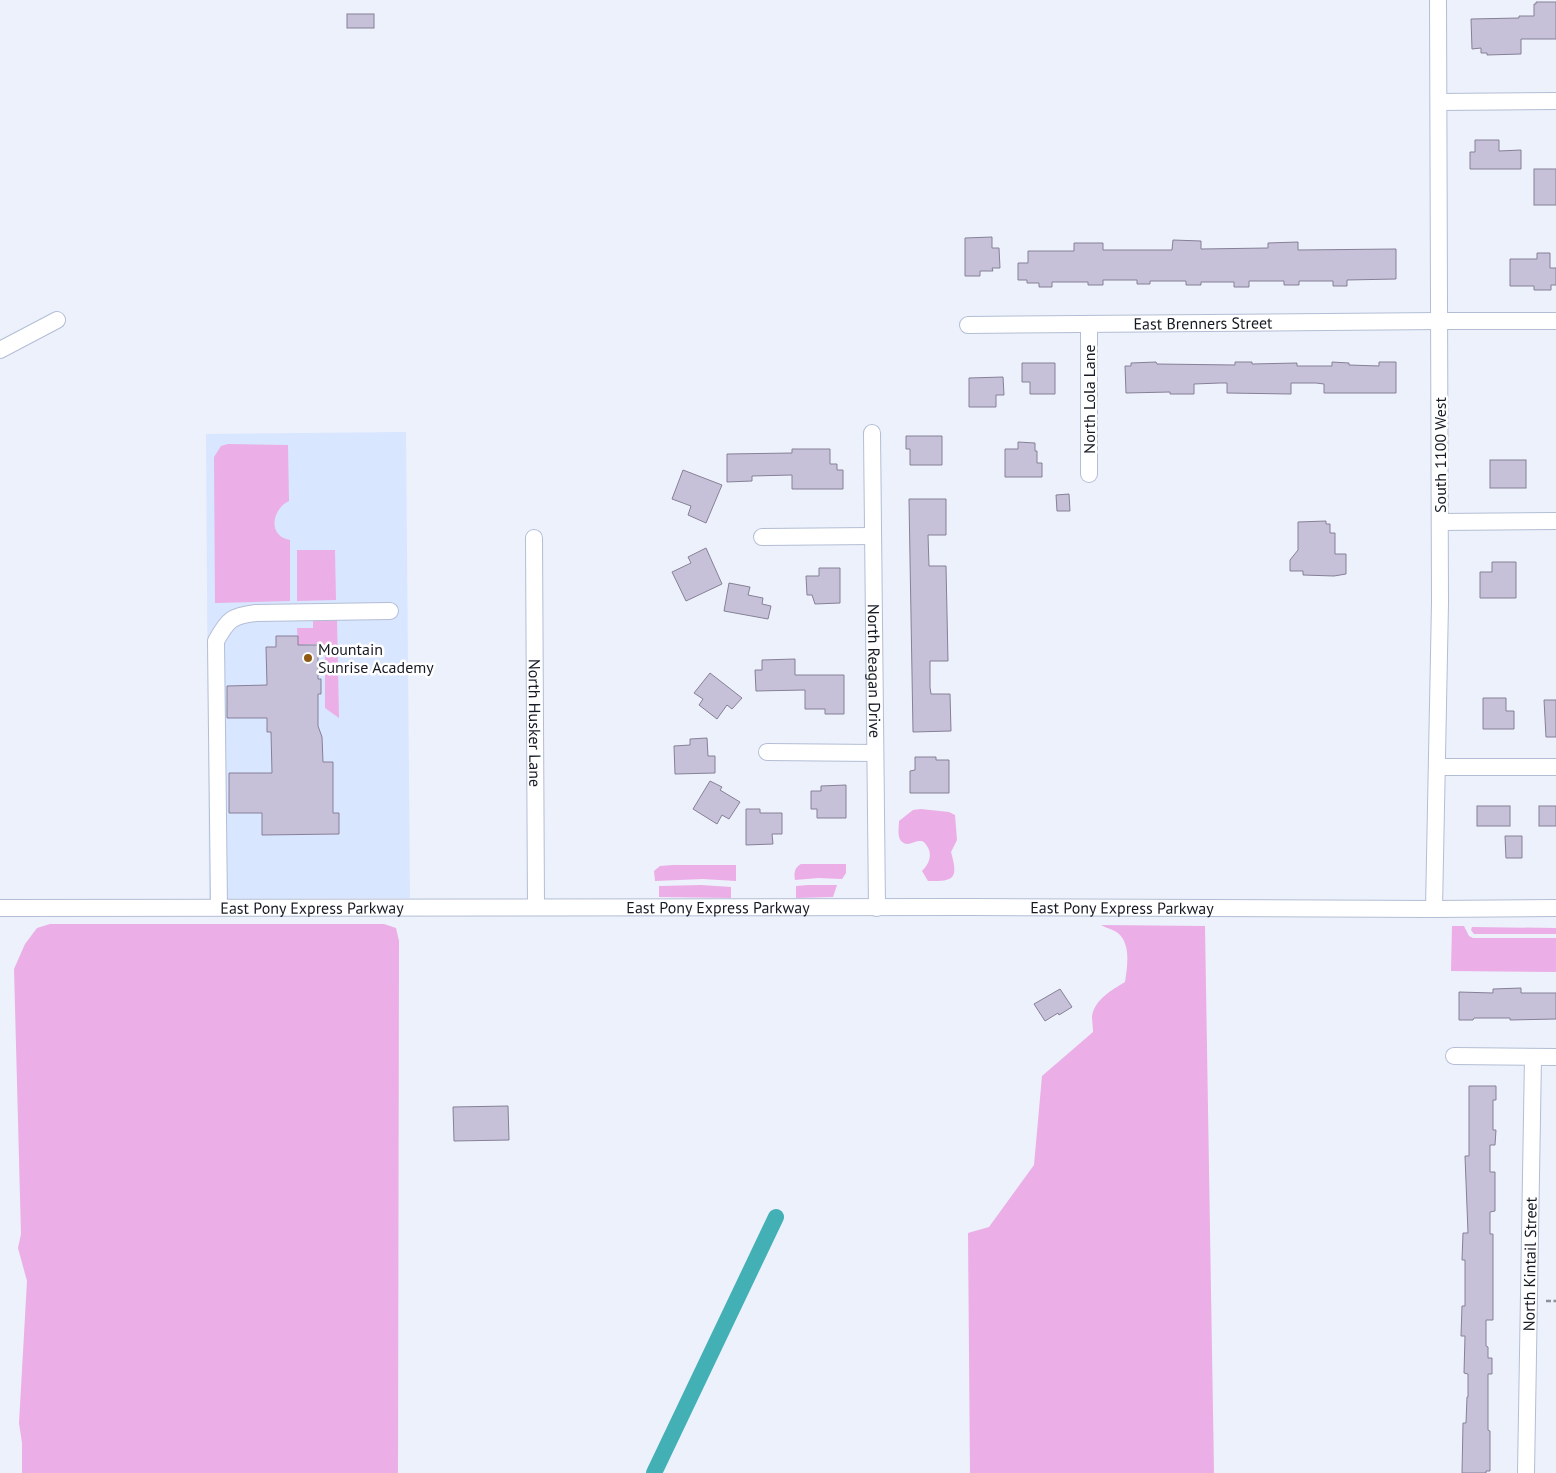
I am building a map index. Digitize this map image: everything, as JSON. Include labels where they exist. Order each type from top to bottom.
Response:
[{"type":"street","name":"South 1100 West","points":[[1434,910],[1440,522],[1438,0]]},
{"type":"street","points":[[1439,102],[1556,101]]},
{"type":"street","points":[[0,350],[57,320]]},
{"type":"street","name":"East Brenners Street","points":[[968,325],[1556,321]]},
{"type":"street","name":"North Lola Lane","points":[[1089,324],[1089,474]]},
{"type":"street","name":"North Reagan Drive","points":[[872,433],[876,908]]},
{"type":"street","points":[[1440,522],[1556,522]]},
{"type":"street","points":[[762,537],[872,536]]},
{"type":"street","name":"North Husker Lane","points":[[534,538],[536,908]]},
{"type":"street","points":[[219,907],[216,641],[223,629],[236,616],[256,613],[390,611]]},
{"type":"street","points":[[767,752],[875,753]]},
{"type":"street","points":[[1437,767],[1556,767]]},
{"type":"street","name":"East Pony Express Parkway","points":[[0,908],[1434,910],[1556,908]]},
{"type":"street","points":[[1454,1056],[1556,1057]]},
{"type":"street","name":"North Kintail Street","points":[[1526,1473],[1533,1056]]},
{"type":"path","points":[[1546,1301],[1556,1301]]},
{"type":"shaded area","name":"Mountain Sunrise Academy","points":[[406,432],[410,898],[209,899],[206,434]]},
{"type":"shaded area","points":[[228,444],[288,445],[289,501],[279,510],[274,522],[278,533],[283,538],[290,540],[290,601],[215,603],[214,457],[221,446]]},
{"type":"shaded area","points":[[297,550],[335,550],[336,600],[297,601]]},
{"type":"shaded area","points":[[313,618],[337,618],[339,718],[325,708],[325,647],[319,644],[298,645],[297,628],[313,628]]},
{"type":"shaded area","points":[[913,810],[949,812],[955,815],[957,840],[951,852],[954,872],[953,876],[949,879],[928,881],[922,871],[929,859],[929,849],[923,842],[918,841],[906,844],[900,839],[899,821]]},
{"type":"shaded area","points":[[801,864],[846,864],[846,873],[842,879],[818,878],[795,880],[795,871]]},
{"type":"shaded area","points":[[736,865],[736,881],[703,879],[655,881],[654,871],[660,866]]},
{"type":"shaded area","points":[[701,885],[731,887],[731,898],[659,897],[659,886]]},
{"type":"shaded area","points":[[837,885],[833,897],[796,898],[796,886]]},
{"type":"shaded area","points":[[50,924],[384,924],[396,928],[399,941],[398,1473],[22,1473],[22,1443],[19,1423],[27,1281],[18,1248],[21,1234],[14,969],[25,944],[37,928]]},
{"type":"shaded area","points":[[1101,925],[1205,926],[1214,1473],[970,1473],[968,1233],[989,1227],[1034,1165],[1042,1076],[1093,1032],[1092,1016],[1100,1000],[1125,982],[1127,970],[1126,945],[1120,935]]},
{"type":"shaded area","points":[[1452,926],[1464,926],[1469,936],[1473,938],[1556,938],[1556,972],[1451,971]]},
{"type":"shaded area","points":[[1472,927],[1556,928],[1556,934],[1474,934],[1471,930]]},
{"type":"building","points":[[1536,2],[1556,2],[1556,39],[1521,39],[1521,54],[1487,55],[1487,53],[1481,53],[1481,48],[1472,49],[1471,19],[1534,16],[1534,4]]},
{"type":"building","points":[[347,14],[374,14],[374,28],[347,28]]},
{"type":"building","points":[[1475,140],[1499,140],[1499,151],[1521,150],[1521,169],[1470,169],[1470,152],[1475,152]]},
{"type":"building","points":[[1534,169],[1556,169],[1556,205],[1534,205]]},
{"type":"building","points":[[992,237],[992,248],[999,248],[1000,268],[992,268],[993,271],[980,271],[980,276],[965,276],[965,238]]},
{"type":"building","points":[[1173,240],[1201,241],[1201,249],[1268,248],[1268,243],[1298,242],[1298,250],[1396,249],[1396,279],[1347,280],[1347,286],[1333,286],[1333,281],[1299,281],[1299,285],[1284,285],[1284,281],[1249,281],[1249,287],[1234,287],[1234,282],[1201,282],[1201,285],[1186,285],[1186,281],[1150,281],[1150,284],[1137,284],[1137,280],[1103,280],[1103,285],[1088,285],[1088,282],[1052,282],[1052,287],[1039,287],[1039,283],[1027,283],[1027,280],[1018,280],[1018,263],[1028,263],[1028,251],[1074,251],[1074,243],[1103,243],[1103,250],[1172,250]]},
{"type":"building","points":[[1537,253],[1550,253],[1550,268],[1556,268],[1556,285],[1551,285],[1551,290],[1534,290],[1534,286],[1510,286],[1510,259],[1537,259]]},
{"type":"building","points":[[1156,362],[1157,364],[1235,365],[1235,362],[1252,362],[1252,364],[1297,363],[1297,366],[1332,366],[1332,362],[1349,363],[1349,365],[1379,366],[1379,362],[1396,362],[1396,393],[1324,393],[1324,384],[1291,383],[1291,394],[1227,393],[1227,383],[1220,383],[1194,384],[1194,394],[1170,394],[1170,392],[1126,393],[1125,366],[1131,366],[1131,363]]},
{"type":"building","points":[[1022,363],[1055,363],[1055,394],[1030,394],[1030,382],[1022,382]]},
{"type":"building","points":[[1003,377],[1004,395],[996,395],[996,407],[969,407],[969,378]]},
{"type":"building","points":[[906,436],[942,436],[942,465],[910,465],[910,449],[906,449]]},
{"type":"building","points":[[1018,442],[1035,443],[1037,463],[1042,463],[1042,477],[1005,477],[1005,449],[1018,449]]},
{"type":"building","points":[[792,449],[830,449],[830,464],[837,464],[837,470],[843,470],[843,489],[792,489],[792,475],[752,476],[752,481],[727,482],[727,454],[792,453]]},
{"type":"building","points":[[1490,460],[1526,460],[1526,488],[1490,488]]},
{"type":"building","points":[[683,470],[722,485],[706,523],[688,515],[691,506],[672,499]]},
{"type":"building","points":[[1069,494],[1070,511],[1057,511],[1056,495]]},
{"type":"building","points":[[909,499],[946,499],[946,535],[928,535],[929,566],[946,566],[948,661],[930,661],[930,687],[931,694],[950,694],[951,731],[913,732]]},
{"type":"building","points":[[1326,521],[1326,524],[1330,524],[1330,533],[1335,533],[1335,554],[1346,554],[1346,574],[1334,576],[1303,575],[1303,571],[1290,571],[1290,560],[1298,550],[1298,522]]},
{"type":"building","points":[[706,548],[722,584],[686,601],[672,572],[691,563],[688,557]]},
{"type":"building","points":[[1492,562],[1516,562],[1516,598],[1480,598],[1480,572],[1492,572]]},
{"type":"building","points":[[819,568],[840,568],[840,603],[815,604],[812,595],[807,595],[806,576],[819,576]]},
{"type":"building","points":[[729,583],[750,587],[748,595],[763,598],[762,604],[771,606],[768,619],[724,611]]},
{"type":"building","points":[[276,636],[298,636],[298,645],[318,645],[318,679],[321,679],[321,694],[318,694],[318,726],[322,737],[323,762],[333,762],[333,813],[339,813],[339,834],[262,835],[262,813],[229,813],[229,773],[272,773],[271,732],[267,732],[267,718],[227,718],[227,686],[267,685],[266,647],[276,647]]},
{"type":"building","points":[[795,659],[795,675],[844,675],[844,714],[825,714],[825,709],[805,709],[805,690],[756,691],[755,670],[762,670],[762,660]]},
{"type":"building","points":[[710,673],[742,698],[732,709],[727,705],[717,719],[699,705],[703,699],[694,693]]},
{"type":"building","points":[[1483,698],[1506,698],[1506,711],[1514,711],[1514,729],[1483,729]]},
{"type":"building","points":[[1544,700],[1556,700],[1556,737],[1546,737]]},
{"type":"building","points":[[707,738],[708,756],[715,756],[715,773],[675,774],[674,746],[690,745],[690,739]]},
{"type":"building","points":[[915,757],[936,757],[936,760],[949,760],[949,793],[910,793],[910,771],[915,770]]},
{"type":"building","points":[[710,781],[722,787],[720,790],[740,802],[729,819],[722,815],[717,824],[693,809]]},
{"type":"building","points":[[846,785],[846,818],[817,818],[817,809],[811,809],[811,791],[821,791],[821,786]]},
{"type":"building","points":[[1477,806],[1510,806],[1510,826],[1477,826]]},
{"type":"building","points":[[1539,806],[1556,806],[1556,826],[1539,826]]},
{"type":"building","points":[[746,809],[760,809],[760,813],[782,813],[782,834],[772,834],[773,844],[746,845]]},
{"type":"building","points":[[1505,836],[1522,836],[1522,858],[1506,858]]},
{"type":"building","points":[[1521,988],[1521,993],[1556,993],[1556,1019],[1510,1020],[1510,1018],[1474,1018],[1473,1020],[1459,1020],[1459,992],[1493,993],[1493,989]]},
{"type":"building","points":[[1060,989],[1072,1007],[1045,1021],[1034,1004]]},
{"type":"building","points":[[1469,1086],[1496,1086],[1496,1100],[1493,1100],[1493,1130],[1496,1130],[1495,1145],[1490,1145],[1490,1172],[1495,1172],[1495,1211],[1490,1212],[1490,1234],[1493,1234],[1493,1320],[1486,1320],[1486,1346],[1488,1347],[1488,1358],[1492,1358],[1492,1374],[1488,1374],[1490,1471],[1486,1471],[1486,1473],[1462,1473],[1463,1423],[1466,1423],[1468,1397],[1468,1374],[1464,1373],[1465,1336],[1461,1336],[1462,1306],[1465,1306],[1465,1260],[1462,1260],[1463,1233],[1468,1233],[1465,1156],[1469,1156]]},
{"type":"building","points":[[508,1106],[509,1140],[454,1141],[453,1107]]},
{"type":"waterway","points":[[654,1473],[776,1217]]},
{"type":"place","name":"Mountain Sunrise Academy","points":[[308,658]]}]
